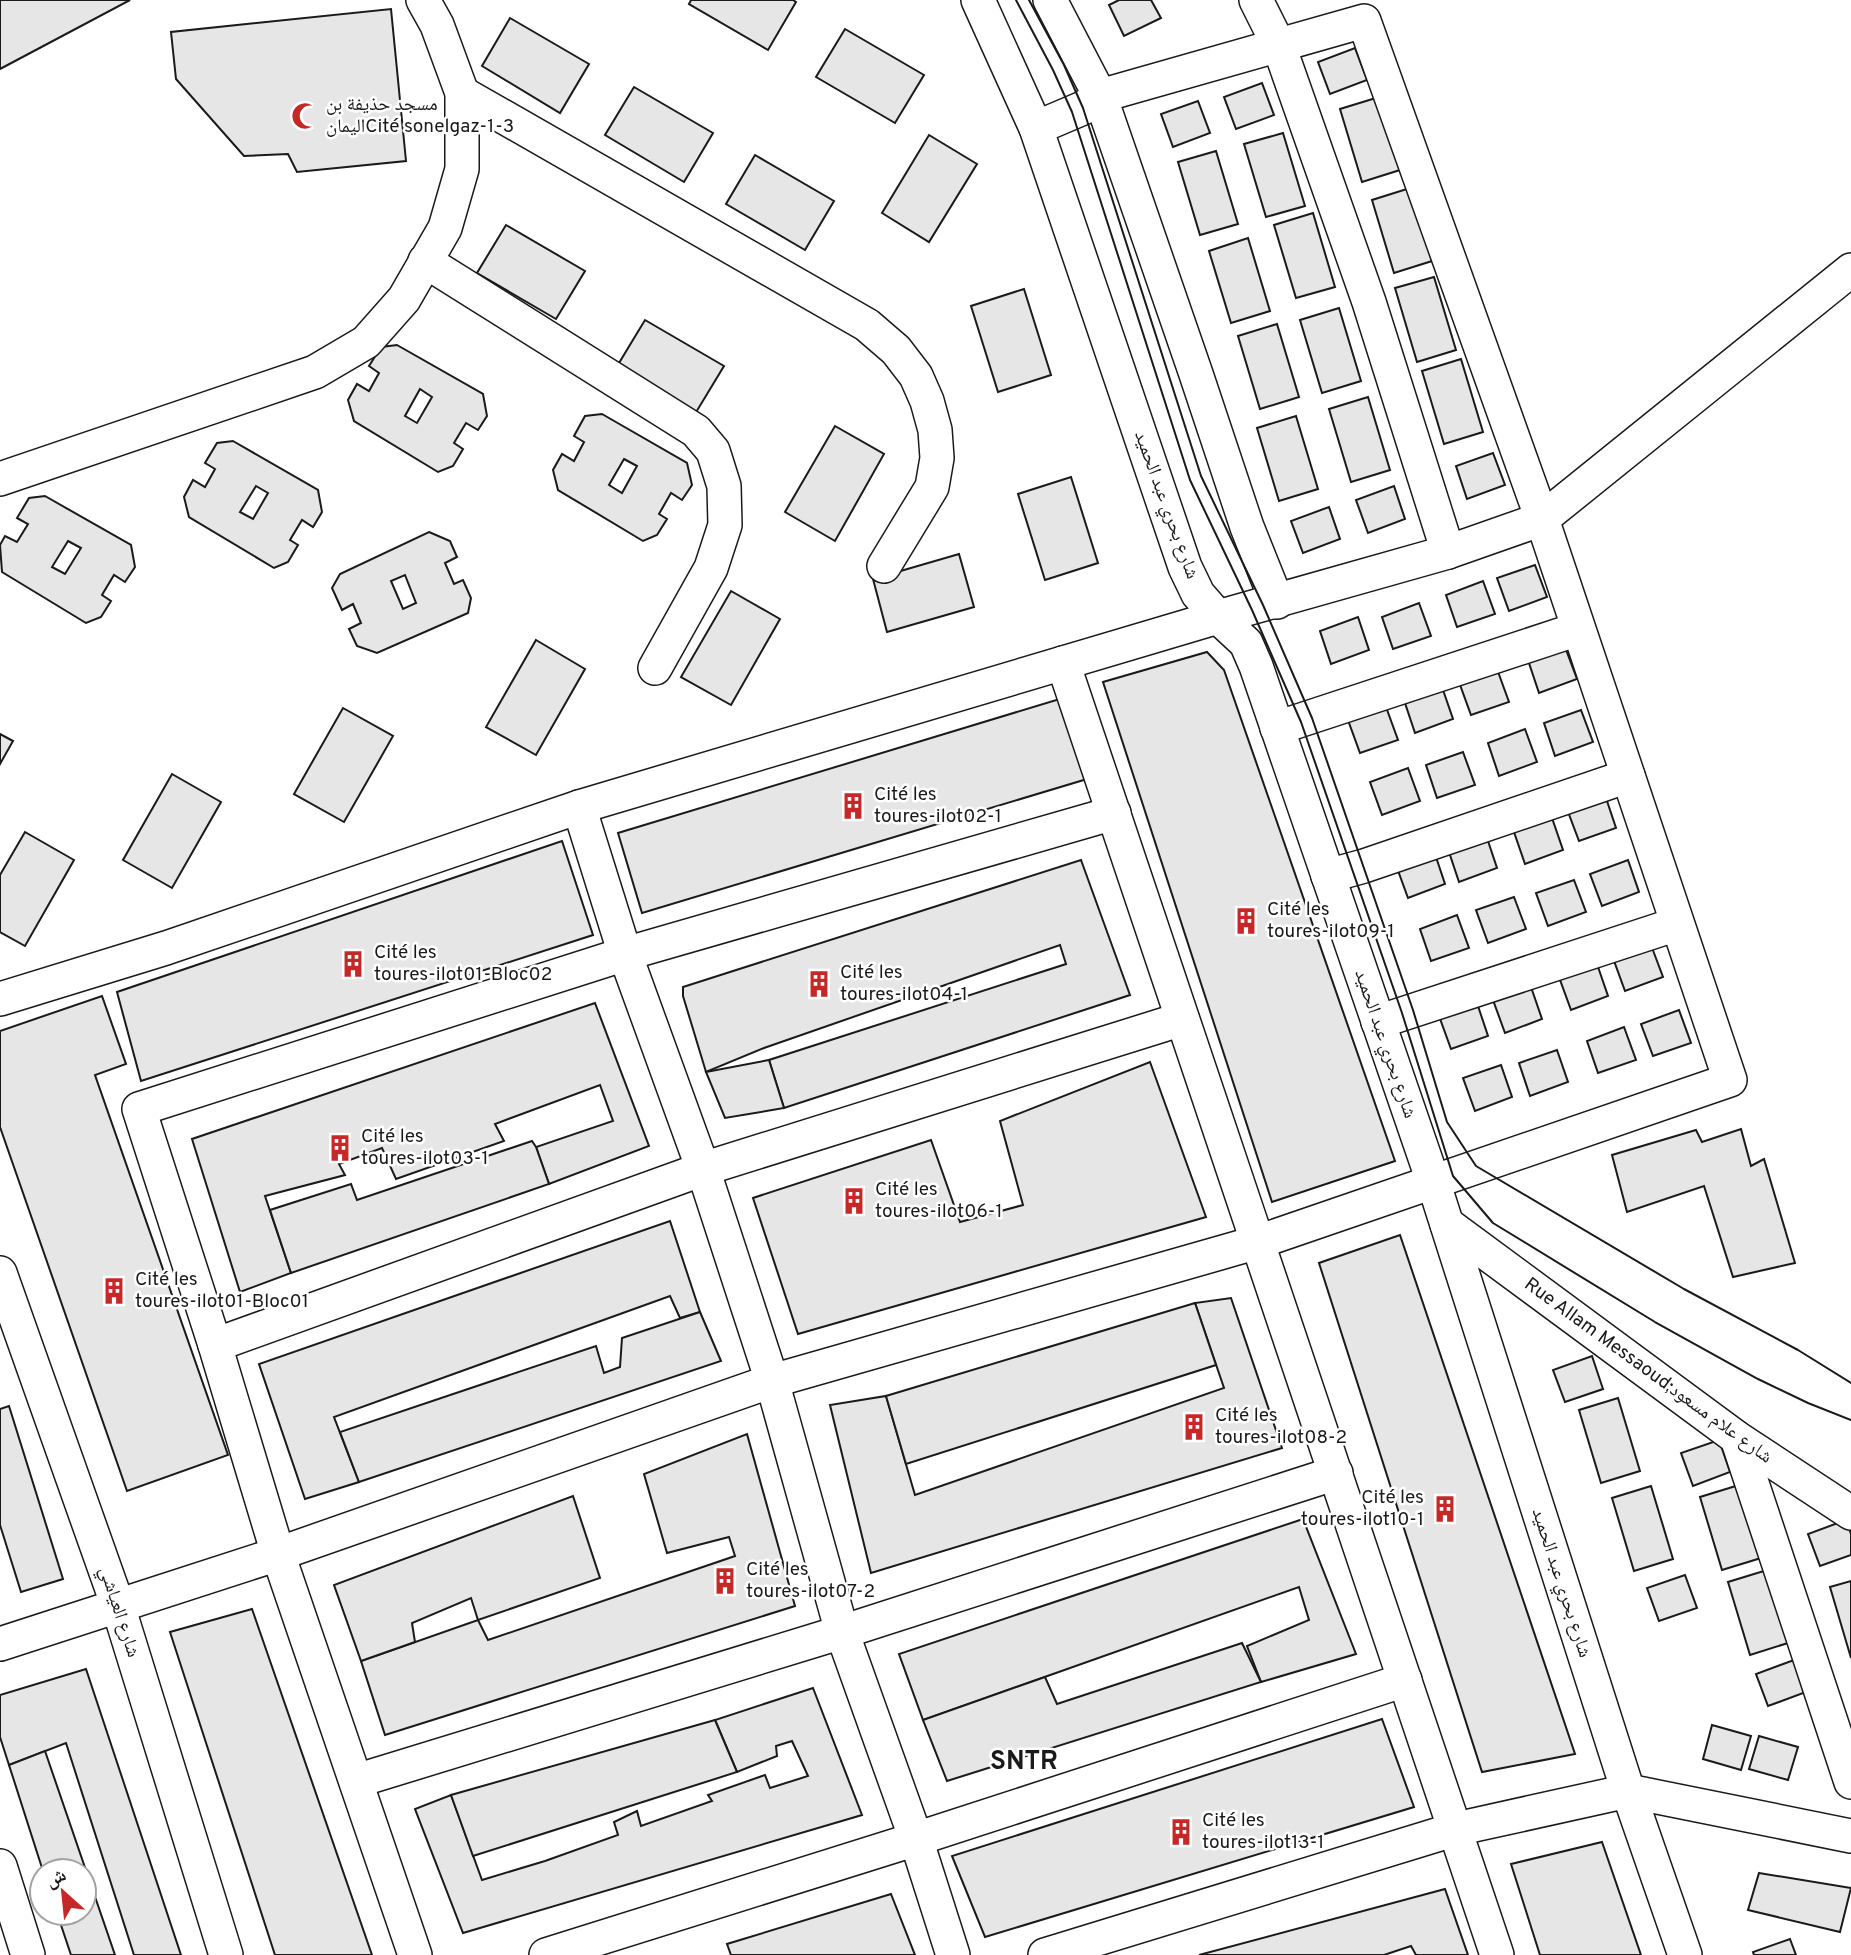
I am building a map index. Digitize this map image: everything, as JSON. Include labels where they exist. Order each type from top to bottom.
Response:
[{"type":"street","points":[[0,479],[315,373],[366,342],[404,299],[444,228],[462,169],[462,93],[437,25],[422,0]]},
{"type":"street","name":"شارع بحري عبد الحميد","points":[[978,0],[1036,128],[1185,567],[1198,594],[1246,643],[1256,666],[1433,1181],[1628,1791],[1685,1955]]},
{"type":"street","points":[[1050,0],[1100,96],[1247,527],[1277,602]]},
{"type":"street","points":[[1256,0],[1279,47],[1369,302],[1448,552]]},
{"type":"street","points":[[2,1637],[118,1606],[278,1554],[772,1381],[1258,1242],[1730,1080],[1542,519],[1364,21],[1100,96],[1083,108],[1036,128]]},
{"type":"street","points":[[462,93],[867,325],[896,350],[916,376],[927,401],[935,430],[937,458],[932,487],[884,566]]},
{"type":"street","points":[[425,261],[696,431],[713,451],[724,486],[725,525],[711,568],[654,668]]},
{"type":"street","points":[[0,999],[166,948],[579,807],[1218,617],[1448,552],[1542,519],[1851,270]]},
{"type":"street","points":[[1277,728],[1578,629]]},
{"type":"street","points":[[1063,663],[1497,1955]]},
{"type":"street","points":[[1328,876],[1628,776]]},
{"type":"street","points":[[579,807],[625,954],[703,1169],[772,1381],[842,1632],[916,1839],[953,1955]]},
{"type":"street","points":[[415,1955],[278,1554],[139,1108],[625,954],[1114,813]]},
{"type":"street","points":[[1378,1022],[1677,924]]},
{"type":"street","points":[[215,1345],[703,1169],[1182,1019]]},
{"type":"street","name":"Rue Allam Messaoud;شارع علام مسعود","points":[[1447,1224],[1737,1438],[1851,1513]]},
{"type":"street","name":"شارع العياشي","points":[[0,1273],[12,1347],[118,1606],[226,1955]]},
{"type":"street","points":[[1737,1438],[1851,1782]]},
{"type":"street","points":[[356,1781],[842,1632],[1336,1473]]},
{"type":"street","points":[[546,1955],[916,1839],[1405,1680]]},
{"type":"street","points":[[1045,1955],[1456,1829],[1628,1791],[1851,1836]]},
{"type":"street","points":[[1,1871],[27,1955]]},
{"type":"building","points":[[0,0],[130,0],[0,69]]},
{"type":"building","points":[[691,0],[796,2],[768,50],[689,4]]},
{"type":"building","points":[[1119,0],[1151,0],[1161,18],[1124,36],[1109,5]]},
{"type":"building","name":"مسجد حذيفة بن اليمانCité sonelgaz-1-3","points":[[391,9],[406,161],[297,172],[288,154],[244,156],[176,79],[171,32]]},
{"type":"building","points":[[510,18],[589,64],[560,113],[482,66]]},
{"type":"building","points":[[845,29],[924,75],[895,123],[816,77]]},
{"type":"building","points":[[1355,48],[1367,80],[1330,94],[1318,62]]},
{"type":"building","points":[[1262,83],[1274,115],[1236,129],[1224,97]]},
{"type":"building","points":[[634,87],[713,133],[684,182],[605,135]]},
{"type":"building","points":[[1379,97],[1400,170],[1362,182],[1340,109]]},
{"type":"building","points":[[1198,101],[1210,133],[1173,147],[1161,114]]},
{"type":"building","points":[[1283,133],[1305,206],[1266,217],[1244,144]]},
{"type":"building","points":[[929,135],[977,164],[929,242],[882,213]]},
{"type":"building","points":[[1216,151],[1238,224],[1200,235],[1178,162]]},
{"type":"building","points":[[755,155],[834,201],[805,250],[726,204]]},
{"type":"building","points":[[1410,188],[1432,261],[1394,273],[1372,200]]},
{"type":"building","points":[[1313,213],[1335,287],[1296,298],[1274,225]]},
{"type":"building","points":[[506,225],[585,271],[556,319],[477,273]]},
{"type":"building","points":[[1248,238],[1270,311],[1231,323],[1209,251]]},
{"type":"building","points":[[1434,277],[1456,350],[1417,362],[1395,288]]},
{"type":"building","points":[[1024,289],[1051,375],[998,392],[971,306]]},
{"type":"building","points":[[1339,308],[1361,381],[1322,393],[1300,320]]},
{"type":"building","points":[[645,320],[724,366],[695,414],[616,368]]},
{"type":"building","points":[[1277,324],[1299,397],[1260,409],[1238,336]]},
{"type":"building","points":[[397,345],[483,394],[487,416],[478,430],[466,423],[454,443],[463,449],[453,466],[438,472],[354,421],[348,400],[357,384],[369,391],[379,373],[369,366],[381,347]],"holes":[[[420,389],[432,397],[417,423],[405,416]]]},
{"type":"building","points":[[1461,359],[1483,432],[1444,444],[1422,371]]},
{"type":"building","points":[[1368,397],[1390,470],[1351,482],[1329,409]]},
{"type":"building","points":[[602,414],[687,463],[692,485],[682,500],[671,493],[659,514],[667,519],[657,535],[643,541],[558,490],[553,470],[562,454],[574,461],[584,442],[574,436],[585,416]],"holes":[[[624,459],[637,466],[622,493],[609,485]]]},
{"type":"building","points":[[1296,416],[1318,489],[1279,501],[1257,428]]},
{"type":"building","points":[[835,426],[884,454],[835,541],[785,512]]},
{"type":"building","points":[[233,441],[318,490],[322,512],[313,527],[302,520],[290,540],[298,545],[288,562],[274,568],[189,517],[184,497],[193,480],[205,487],[215,469],[205,463],[217,443]],"holes":[[[256,486],[268,493],[253,519],[240,512]]]},
{"type":"building","points":[[1493,453],[1505,485],[1467,499],[1456,466]]},
{"type":"building","points":[[1071,477],[1098,563],[1045,580],[1018,494]]},
{"type":"building","points":[[1394,486],[1405,519],[1368,533],[1356,500]]},
{"type":"building","points":[[45,496],[131,545],[135,567],[125,582],[114,575],[102,595],[111,601],[101,617],[86,623],[2,572],[0,545],[5,536],[17,542],[28,524],[17,518],[29,498]],"holes":[[[68,541],[81,548],[65,574],[52,567]]]},
{"type":"building","points":[[1329,507],[1340,539],[1303,553],[1291,521]]},
{"type":"building","points":[[429,532],[450,541],[457,557],[445,563],[454,584],[463,580],[471,598],[468,613],[377,653],[357,646],[349,629],[361,623],[353,604],[342,610],[332,588],[340,574]],"holes":[[[405,575],[416,603],[403,609],[391,581]]]},
{"type":"building","points":[[959,554],[974,607],[887,632],[873,579]]},
{"type":"building","points":[[1535,565],[1547,597],[1509,611],[1497,578]]},
{"type":"building","points":[[1483,581],[1495,614],[1457,627],[1446,595]]},
{"type":"building","points":[[731,591],[780,619],[731,705],[681,677]]},
{"type":"building","points":[[1419,603],[1431,636],[1393,649],[1382,617]]},
{"type":"building","points":[[1358,617],[1369,650],[1331,664],[1320,631]]},
{"type":"building","points":[[536,640],[585,669],[536,755],[486,727]]},
{"type":"building","points":[[1565,647],[1577,679],[1539,693],[1528,660]]},
{"type":"building","name":"Cité les toures-ilot09-1","points":[[1207,652],[1224,670],[1395,1161],[1272,1202],[1103,682]]},
{"type":"building","points":[[1497,669],[1509,702],[1471,715],[1459,682]]},
{"type":"building","points":[[1442,687],[1453,719],[1415,733],[1404,700]]},
{"type":"building","name":"Cité les toures-ilot02-1","points":[[1063,698],[1087,779],[642,913],[618,833]]},
{"type":"building","points":[[1386,707],[1398,740],[1360,753],[1348,720]]},
{"type":"building","points":[[343,708],[393,736],[344,822],[294,794]]},
{"type":"building","points":[[1581,710],[1593,742],[1555,756],[1544,723]]},
{"type":"building","points":[[1525,729],[1537,762],[1499,776],[1488,743]]},
{"type":"building","points":[[0,734],[13,741],[0,764]]},
{"type":"building","points":[[1463,752],[1475,785],[1437,798],[1426,765]]},
{"type":"building","points":[[1408,768],[1420,801],[1382,815],[1370,782]]},
{"type":"building","points":[[172,774],[221,802],[172,888],[123,860]]},
{"type":"building","points":[[1605,795],[1616,828],[1579,841],[1567,809]]},
{"type":"building","points":[[1552,818],[1563,850],[1525,864],[1514,832]]},
{"type":"building","points":[[25,832],[74,860],[25,946],[0,932],[0,875]]},
{"type":"building","points":[[1486,835],[1497,868],[1459,882],[1448,849]]},
{"type":"building","name":"Cité les toures-ilot01-Bloc02","points":[[562,841],[593,935],[141,1081],[117,992]]},
{"type":"building","points":[[1434,851],[1445,884],[1408,898],[1396,865]]},
{"type":"building","name":"Cité les toures-ilot04-1","points":[[1081,860],[1130,995],[784,1108],[769,1060],[1066,964],[1060,945],[764,1048],[706,1072],[683,996],[683,987]]},
{"type":"building","points":[[1628,860],[1639,892],[1602,906],[1590,874]]},
{"type":"building","points":[[1574,880],[1586,912],[1548,926],[1536,893]]},
{"type":"building","points":[[1514,897],[1526,929],[1488,943],[1476,910]]},
{"type":"building","points":[[1457,915],[1469,948],[1431,961],[1420,929]]},
{"type":"building","points":[[1651,945],[1663,977],[1625,991],[1613,958]]},
{"type":"building","points":[[1597,964],[1608,996],[1571,1010],[1559,977]]},
{"type":"building","points":[[1531,987],[1542,1019],[1505,1033],[1493,1000]]},
{"type":"building","name":"Cité les toures-ilot01-Bloc01","points":[[102,996],[126,1064],[95,1075],[228,1455],[127,1491],[0,1127],[0,1031]]},
{"type":"building","name":"Cité les toures-ilot03-1","points":[[595,1003],[649,1146],[549,1184],[536,1147],[613,1121],[600,1085],[495,1124],[504,1141],[396,1179],[382,1148],[339,1164],[345,1175],[265,1196],[291,1273],[240,1292],[192,1139]]},
{"type":"building","points":[[1477,1003],[1488,1036],[1451,1049],[1439,1016]]},
{"type":"building","points":[[1679,1010],[1691,1043],[1653,1056],[1641,1024]]},
{"type":"building","points":[[1624,1027],[1636,1060],[1598,1073],[1587,1041]]},
{"type":"building","points":[[1557,1050],[1568,1082],[1530,1096],[1519,1063]]},
{"type":"building","points":[[769,1060],[784,1108],[725,1118],[706,1072]]},
{"type":"building","name":"Cité les toures-ilot06-1","points":[[1150,1062],[1206,1217],[798,1334],[753,1198],[931,1140],[960,1222],[1023,1205],[1000,1121]]},
{"type":"building","points":[[1501,1065],[1512,1097],[1475,1111],[1463,1078]]},
{"type":"building","points":[[1741,1129],[1751,1166],[1764,1159],[1795,1263],[1733,1277],[1704,1186],[1627,1212],[1612,1155],[1696,1130],[1702,1142]]},
{"type":"building","points":[[532,1141],[549,1184],[291,1273],[270,1210],[351,1184],[357,1200]]},
{"type":"building","points":[[670,1221],[700,1312],[680,1318],[670,1296],[334,1417],[359,1482],[305,1499],[259,1364]]},
{"type":"building","name":"Cité les toures-ilot10-1","points":[[1400,1235],[1575,1754],[1482,1772],[1319,1263]]},
{"type":"building","name":"Cité les toures-ilot08-2","points":[[1231,1298],[1282,1448],[871,1573],[830,1405],[886,1396],[915,1495],[1224,1388],[1195,1303]]},
{"type":"building","points":[[1195,1303],[1216,1365],[906,1464],[886,1396]]},
{"type":"building","points":[[700,1312],[721,1361],[359,1482],[340,1432],[596,1346],[604,1373],[620,1367],[622,1338]]},
{"type":"building","points":[[1592,1356],[1603,1389],[1565,1402],[1553,1370]]},
{"type":"building","points":[[1618,1398],[1640,1471],[1601,1483],[1579,1410]]},
{"type":"building","points":[[9,1406],[63,1579],[21,1592],[0,1525],[0,1409]]},
{"type":"building","name":"Cité les toures-ilot07-2","points":[[747,1434],[795,1606],[385,1735],[361,1661],[478,1620],[488,1640],[735,1556],[729,1537],[667,1553],[644,1474]]},
{"type":"building","points":[[1719,1440],[1730,1472],[1693,1486],[1681,1453]]},
{"type":"building","points":[[1739,1485],[1761,1558],[1722,1570],[1700,1497]]},
{"type":"building","points":[[1651,1486],[1673,1559],[1634,1571],[1612,1498]]},
{"type":"building","points":[[573,1496],[600,1578],[478,1620],[471,1598],[412,1623],[415,1642],[361,1661],[334,1585]]},
{"type":"building","points":[[1303,1519],[1356,1654],[1261,1682],[1247,1646],[1309,1620],[1299,1587],[923,1720],[899,1654]]},
{"type":"building","points":[[1846,1520],[1851,1534],[1851,1555],[1820,1566],[1808,1534]]},
{"type":"building","points":[[1767,1570],[1788,1643],[1750,1655],[1728,1582]]},
{"type":"building","points":[[1685,1575],[1697,1608],[1659,1621],[1647,1588]]},
{"type":"building","points":[[1851,1581],[1851,1658],[1830,1587]]},
{"type":"building","points":[[252,1609],[372,1955],[275,1955],[170,1632]]},
{"type":"building","points":[[1242,1643],[1261,1682],[947,1781],[923,1720],[1045,1677],[1057,1704]]},
{"type":"building","points":[[1794,1660],[1806,1692],[1768,1706],[1756,1674]]},
{"type":"building","points":[[86,1669],[181,1955],[134,1955],[66,1743],[9,1765],[0,1737],[0,1695]]},
{"type":"building","points":[[813,1688],[862,1815],[463,1933],[415,1809],[451,1795],[482,1880],[545,1861],[618,1835],[614,1822],[637,1811],[641,1826],[712,1801],[708,1795],[765,1775],[770,1788],[808,1776],[792,1741],[776,1746],[777,1756],[737,1772],[715,1720]]},
{"type":"building","name":"Cité les toures-ilot13-1","points":[[1382,1719],[1414,1807],[985,1937],[952,1856]]},
{"type":"building","points":[[715,1720],[737,1772],[473,1856],[451,1795]]},
{"type":"building","points":[[1712,1725],[1751,1736],[1741,1770],[1703,1759]]},
{"type":"building","points":[[1759,1736],[1798,1747],[1788,1780],[1749,1769]]},
{"type":"building","points":[[45,1751],[81,1857],[39,1857],[9,1765]]},
{"type":"building","points":[[1602,1842],[1641,1955],[1540,1955],[1511,1864]]},
{"type":"building","points":[[1759,1873],[1851,1888],[1840,1932],[1748,1910]]},
{"type":"building","points":[[1445,1889],[1468,1955],[1416,1955],[1411,1946],[1384,1955],[1199,1955]]},
{"type":"building","points":[[891,1894],[915,1955],[731,1955],[727,1944]]},
{"type":"building","points":[[98,1905],[115,1955],[71,1955],[62,1927],[98,1927]]},
{"type":"building","points":[[1790,1939],[1796,1955],[1754,1955],[1753,1952]]},
{"type":"tram line","points":[[1016,0],[1072,112],[1190,480],[1252,610],[1301,722],[1402,1013],[1453,1176],[1493,1223],[1655,1322],[1758,1379],[1851,1420]]},
{"type":"tram line","points":[[1029,0],[1064,65],[1083,108],[1201,476],[1263,605],[1312,718],[1413,1010],[1447,1122],[1476,1166],[1684,1289],[1798,1350],[1851,1383]]},
{"type":"place","name":"مسجد حذيفة بن اليمانCité sonelgaz-1-3","points":[[305,116]]},
{"type":"place","name":"Cité les toures-ilot02-1","points":[[853,806]]},
{"type":"place","name":"Cité les toures-ilot09-1","points":[[1246,921]]},
{"type":"place","name":"Cité les toures-ilot01-Bloc02","points":[[353,964]]},
{"type":"place","name":"Cité les toures-ilot04-1","points":[[819,984]]},
{"type":"place","name":"Cité les toures-ilot03-1","points":[[340,1148]]},
{"type":"place","name":"Cité les toures-ilot06-1","points":[[854,1201]]},
{"type":"place","name":"Cité les toures-ilot01-Bloc01","points":[[114,1291]]},
{"type":"place","name":"Cité les toures-ilot08-2","points":[[1194,1427]]},
{"type":"place","name":"Cité les toures-ilot10-1","points":[[1445,1509]]},
{"type":"place","name":"Cité les toures-ilot07-2","points":[[725,1581]]},
{"type":"place","name":"Cité les toures-ilot13-1","points":[[1181,1832]]},
{"type":"district","name":"SNTR","points":[[1024,1762]]}]
